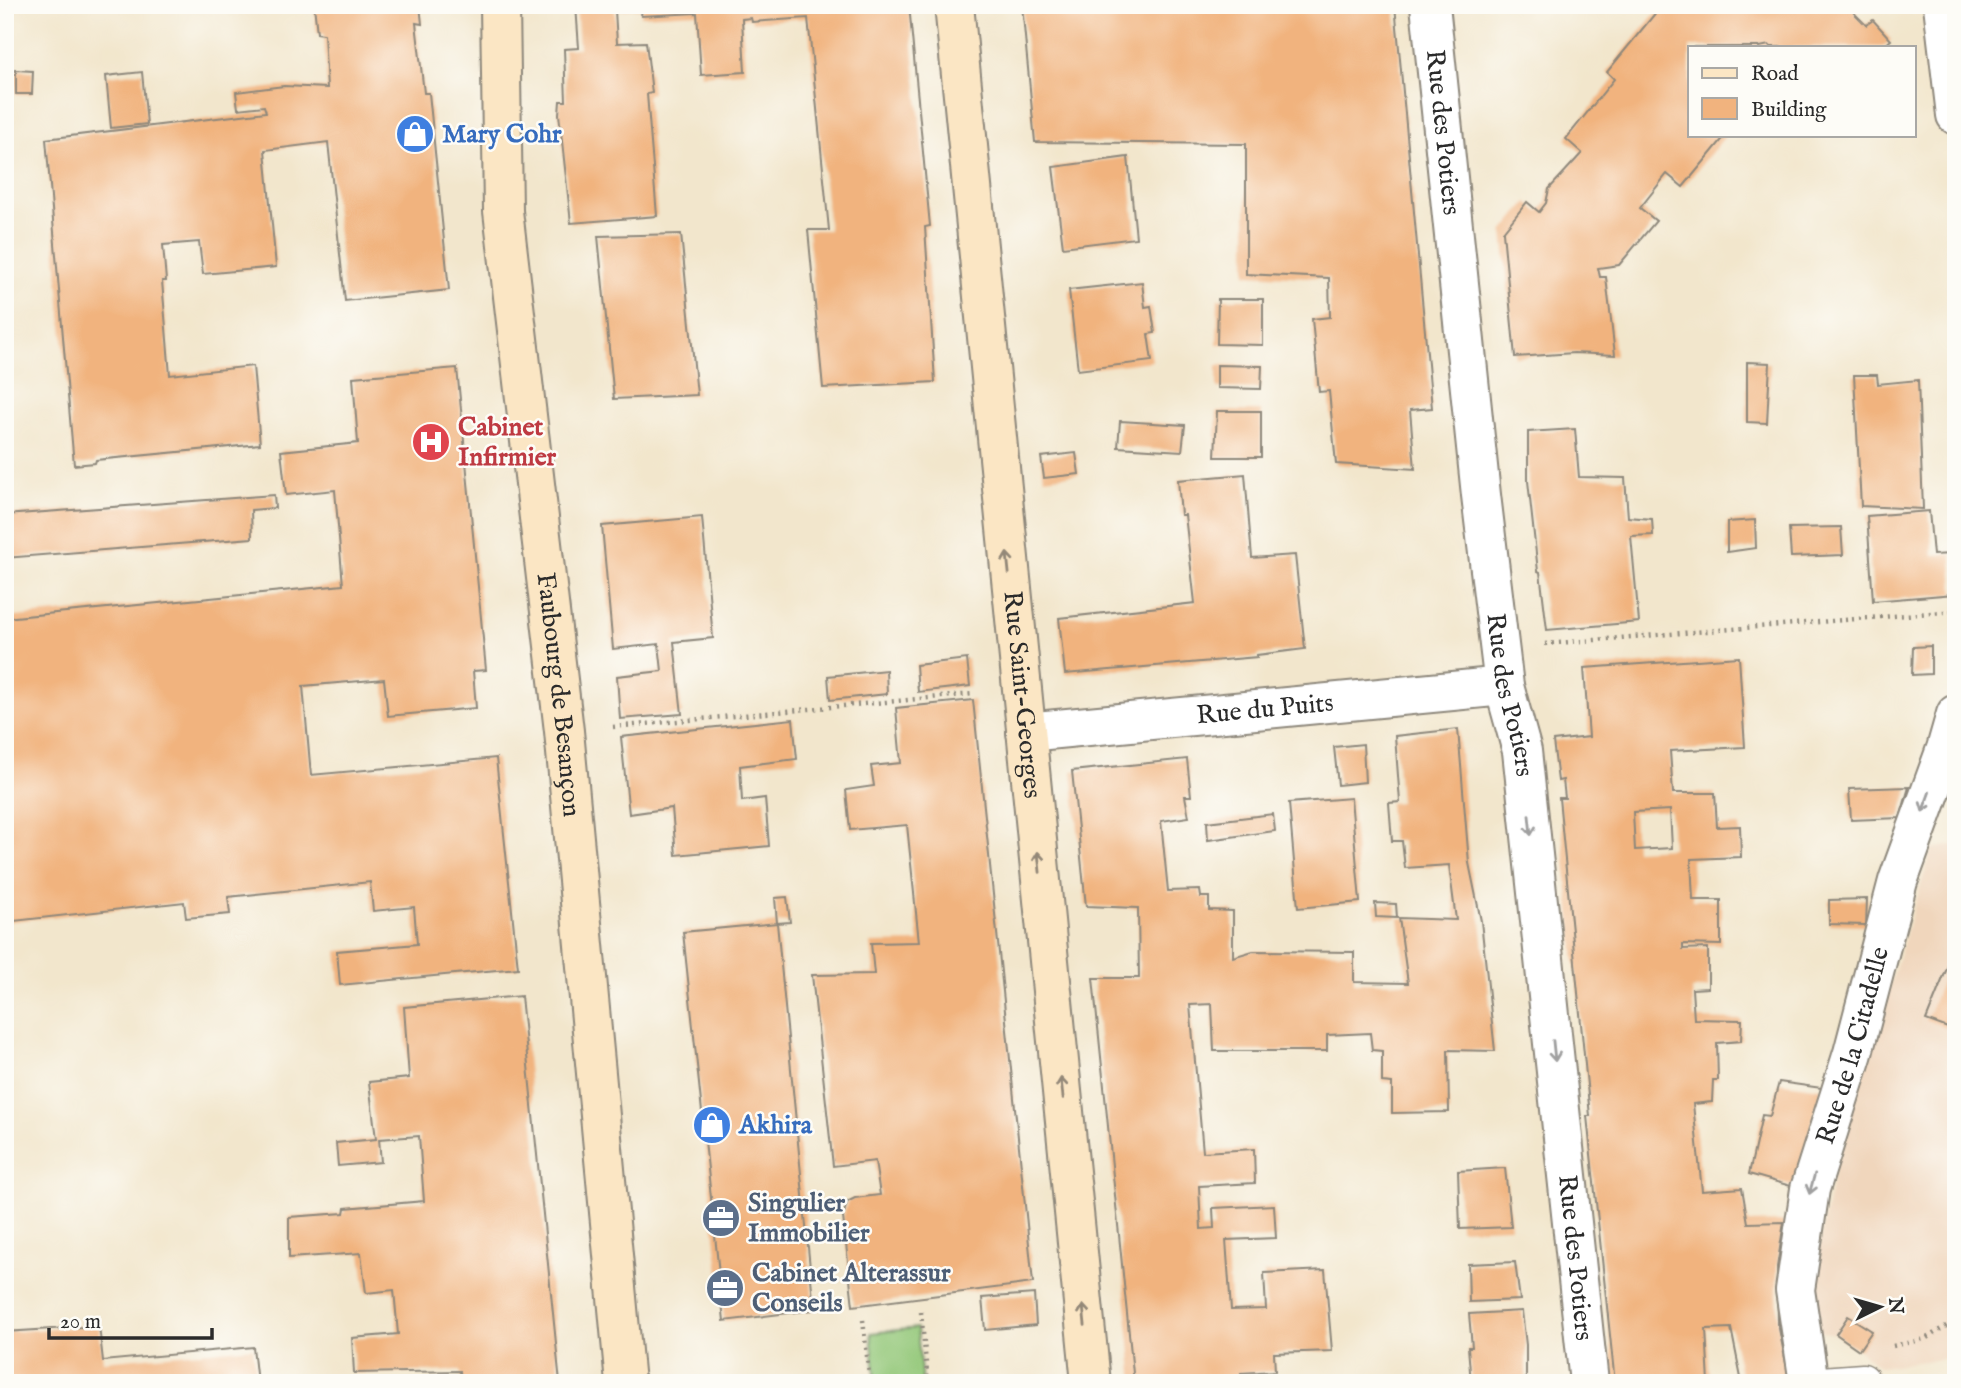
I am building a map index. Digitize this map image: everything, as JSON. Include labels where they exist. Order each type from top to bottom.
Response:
[{"type":"street","name":"Faubourg de Besançon","points":[[500,5],[503,211],[564,731],[625,1383]]},
{"type":"street","name":"Rue Saint-Georges","points":[[954,5],[1091,1383]]},
{"type":"street","name":"Rue des Potiers","points":[[1430,5],[1481,495],[1504,686],[1522,751],[1589,1383]]},
{"type":"street","points":[[1943,5],[1956,115]]},
{"type":"street","name":"Rue du Puits","points":[[1026,732],[1504,686]]},
{"type":"street","name":"Rue de la Citadelle","points":[[1809,1383],[1795,1290],[1810,1189],[1853,1053],[1898,881],[1956,714]]},
{"type":"lane","points":[[1821,1383],[1863,1380]]},
{"type":"path","points":[[1500,648],[1956,611]]},
{"type":"path","points":[[605,728],[1021,690]]},
{"type":"path","points":[[921,1312],[928,1383]]},
{"type":"path","points":[[863,1320],[870,1383]]},
{"type":"path","points":[[1881,1348],[1925,1339],[1956,1320]]},
{"type":"shaded area","points":[[1956,844],[1956,1357],[1879,1367],[1859,1350],[1848,1316],[1836,1334],[1815,1331],[1817,1256],[1836,1161],[1932,849]]},
{"type":"green space","points":[[917,1328],[922,1383],[876,1383],[871,1333]]},
{"type":"building","points":[[314,5],[420,5],[422,24],[416,23],[424,93],[429,93],[449,290],[345,301],[328,142],[265,150],[276,267],[203,274],[199,242],[163,245],[166,281],[162,281],[170,375],[253,366],[260,444],[96,460],[95,463],[74,465],[46,139],[266,112],[264,106],[238,109],[236,92],[284,86],[327,88],[324,34],[317,33]]},
{"type":"building","points":[[576,5],[909,5],[930,226],[925,227],[935,382],[823,388],[808,230],[829,230],[808,18],[752,22],[751,18],[742,19],[745,72],[701,75],[697,13],[641,16],[642,8],[615,10],[617,43],[646,42],[652,93],[647,94],[657,216],[571,223],[559,114],[560,101],[566,101],[564,49],[579,48]]},
{"type":"building","points":[[1022,5],[1395,5],[1432,408],[1410,410],[1415,469],[1336,464],[1329,391],[1319,392],[1312,319],[1330,317],[1329,278],[1246,274],[1246,144],[1035,142]]},
{"type":"building","points":[[1662,5],[1862,5],[1854,13],[1866,25],[1873,20],[1891,40],[1884,46],[1688,46],[1688,136],[1725,136],[1683,187],[1667,174],[1640,208],[1656,221],[1619,265],[1598,268],[1600,277],[1606,277],[1615,355],[1574,353],[1515,357],[1503,232],[1527,202],[1539,212],[1546,203],[1549,189],[1582,153],[1566,139],[1614,79],[1607,72]]},
{"type":"building","points":[[16,70],[33,71],[32,94],[16,94]]},
{"type":"building","points":[[142,72],[147,124],[111,128],[106,76]]},
{"type":"building","points":[[1128,157],[1136,238],[1063,247],[1053,167]]},
{"type":"building","points":[[681,234],[697,395],[614,399],[598,236]]},
{"type":"building","points":[[1142,282],[1145,307],[1151,306],[1155,333],[1148,334],[1152,361],[1078,370],[1069,290]]},
{"type":"building","points":[[1218,299],[1263,299],[1263,345],[1217,344]]},
{"type":"building","points":[[1747,362],[1770,363],[1767,423],[1747,422]]},
{"type":"building","points":[[1217,365],[1262,366],[1261,389],[1217,388]]},
{"type":"building","points":[[457,368],[486,670],[473,671],[476,708],[388,716],[384,679],[303,686],[311,775],[496,758],[518,968],[340,985],[337,951],[417,944],[414,907],[373,911],[370,882],[228,897],[230,914],[186,918],[184,902],[5,922],[5,618],[343,585],[335,490],[286,495],[281,451],[358,443],[353,377]]},
{"type":"building","points":[[1854,375],[1877,375],[1878,384],[1918,380],[1923,509],[1861,506]]},
{"type":"building","points":[[1217,411],[1261,411],[1261,457],[1215,457]]},
{"type":"building","points":[[1120,421],[1185,425],[1182,451],[1118,447]]},
{"type":"building","points":[[1575,429],[1579,477],[1625,478],[1628,517],[1652,519],[1653,535],[1631,536],[1639,622],[1547,630],[1528,481],[1528,432]]},
{"type":"building","points":[[1076,453],[1079,474],[1044,478],[1041,457]]},
{"type":"building","points":[[1245,474],[1252,558],[1295,555],[1305,649],[1257,657],[1065,674],[1059,618],[1195,603],[1185,515],[1181,515],[1178,480]]},
{"type":"building","points":[[274,495],[275,508],[251,510],[252,538],[5,558],[5,515]]},
{"type":"building","points":[[1929,511],[1933,555],[1952,554],[1954,594],[1873,601],[1867,516]]},
{"type":"building","points":[[702,517],[713,638],[674,642],[682,714],[620,719],[617,676],[662,671],[659,644],[613,649],[602,526]]},
{"type":"building","points":[[1755,520],[1756,548],[1727,552],[1727,522]]},
{"type":"building","points":[[1841,527],[1843,555],[1791,557],[1789,528]]},
{"type":"building","points":[[1931,646],[1931,674],[1912,675],[1913,647]]},
{"type":"building","points":[[1739,657],[1745,747],[1670,751],[1673,793],[1715,793],[1717,827],[1740,826],[1741,857],[1691,859],[1693,900],[1721,900],[1721,945],[1683,944],[1683,949],[1708,948],[1708,988],[1692,989],[1694,1019],[1742,1020],[1741,1041],[1717,1043],[1718,1080],[1713,1080],[1712,1102],[1693,1104],[1702,1191],[1742,1188],[1748,1223],[1784,1222],[1777,1267],[1778,1324],[1790,1383],[1742,1383],[1731,1328],[1706,1329],[1709,1383],[1615,1383],[1587,1116],[1590,1116],[1559,798],[1565,798],[1563,780],[1558,781],[1553,741],[1589,737],[1584,668]],"holes":[[[1670,810],[1672,848],[1635,850],[1633,812]]]},
{"type":"building","points":[[967,659],[970,686],[918,692],[916,665]]},
{"type":"building","points":[[886,670],[887,694],[830,700],[828,676]]},
{"type":"building","points":[[973,700],[1033,1283],[853,1306],[843,1217],[847,1202],[855,1198],[880,1195],[875,1161],[833,1166],[812,975],[874,974],[871,943],[919,942],[907,825],[850,830],[846,790],[874,786],[871,766],[901,763],[896,708]]},
{"type":"building","points":[[793,719],[797,759],[740,766],[742,801],[765,798],[769,846],[676,855],[672,808],[629,814],[621,737]]},
{"type":"building","points":[[1458,729],[1469,863],[1481,921],[1495,1051],[1448,1050],[1449,1112],[1392,1113],[1392,1083],[1382,1082],[1382,1051],[1372,1050],[1370,1033],[1327,1035],[1327,1051],[1214,1051],[1212,1004],[1190,1005],[1203,1152],[1254,1149],[1255,1183],[1199,1186],[1201,1229],[1214,1228],[1213,1208],[1274,1205],[1276,1238],[1226,1240],[1231,1310],[1266,1309],[1264,1273],[1325,1270],[1332,1351],[1274,1353],[1275,1371],[1241,1373],[1242,1383],[1134,1383],[1093,978],[1139,978],[1138,908],[1086,906],[1072,771],[1187,759],[1191,796],[1185,796],[1189,817],[1161,821],[1168,891],[1200,890],[1201,897],[1209,897],[1209,910],[1233,911],[1233,957],[1253,951],[1354,952],[1354,982],[1408,983],[1399,918],[1456,920],[1449,865],[1405,868],[1402,841],[1392,841],[1389,803],[1400,802],[1395,736]]},
{"type":"building","points":[[1363,744],[1365,782],[1338,785],[1334,747]]},
{"type":"building","points":[[1909,787],[1900,818],[1851,820],[1849,789]]},
{"type":"building","points":[[1351,798],[1360,902],[1298,908],[1289,803]]},
{"type":"building","points":[[1273,814],[1275,831],[1208,840],[1207,822]]},
{"type":"building","points":[[787,897],[790,922],[777,923],[775,898]]},
{"type":"building","points":[[1867,899],[1866,925],[1829,924],[1829,900]]},
{"type":"building","points":[[1375,903],[1396,904],[1397,918],[1376,917]]},
{"type":"building","points":[[777,923],[814,1310],[724,1321],[683,932]]},
{"type":"building","points":[[1956,946],[1956,1031],[1926,1020]]},
{"type":"building","points":[[521,996],[560,1383],[461,1383],[460,1371],[354,1373],[352,1338],[398,1334],[394,1290],[366,1293],[361,1253],[289,1258],[289,1217],[344,1213],[345,1208],[424,1201],[419,1136],[379,1139],[381,1162],[338,1166],[336,1143],[376,1139],[369,1082],[409,1078],[404,1007]]},
{"type":"building","points":[[1779,1082],[1822,1088],[1794,1187],[1749,1174],[1762,1115],[1770,1116]]},
{"type":"building","points":[[1505,1168],[1511,1227],[1460,1229],[1458,1171]]},
{"type":"building","points":[[1515,1262],[1520,1300],[1469,1302],[1468,1264]]},
{"type":"building","points":[[1034,1294],[1036,1325],[985,1330],[982,1298]]},
{"type":"building","points":[[1522,1311],[1526,1345],[1526,1383],[1471,1383],[1469,1314]]},
{"type":"building","points":[[1848,1316],[1872,1331],[1859,1350],[1836,1334]]},
{"type":"building","points":[[99,1326],[103,1361],[253,1347],[257,1383],[5,1383],[5,1332]]},
{"type":"building","points":[[1041,1376],[1041,1383],[1010,1383],[1009,1379]]},
{"type":"place","name":"Mary Cohr","points":[[415,134]]},
{"type":"place","name":"Cabinet Infirmier","points":[[431,442]]},
{"type":"place","name":"Akhira","points":[[712,1125]]},
{"type":"place","name":"Singulier Immobilier","points":[[721,1218]]},
{"type":"place","name":"Cabinet Alterassur Conseils","points":[[725,1288]]}]
